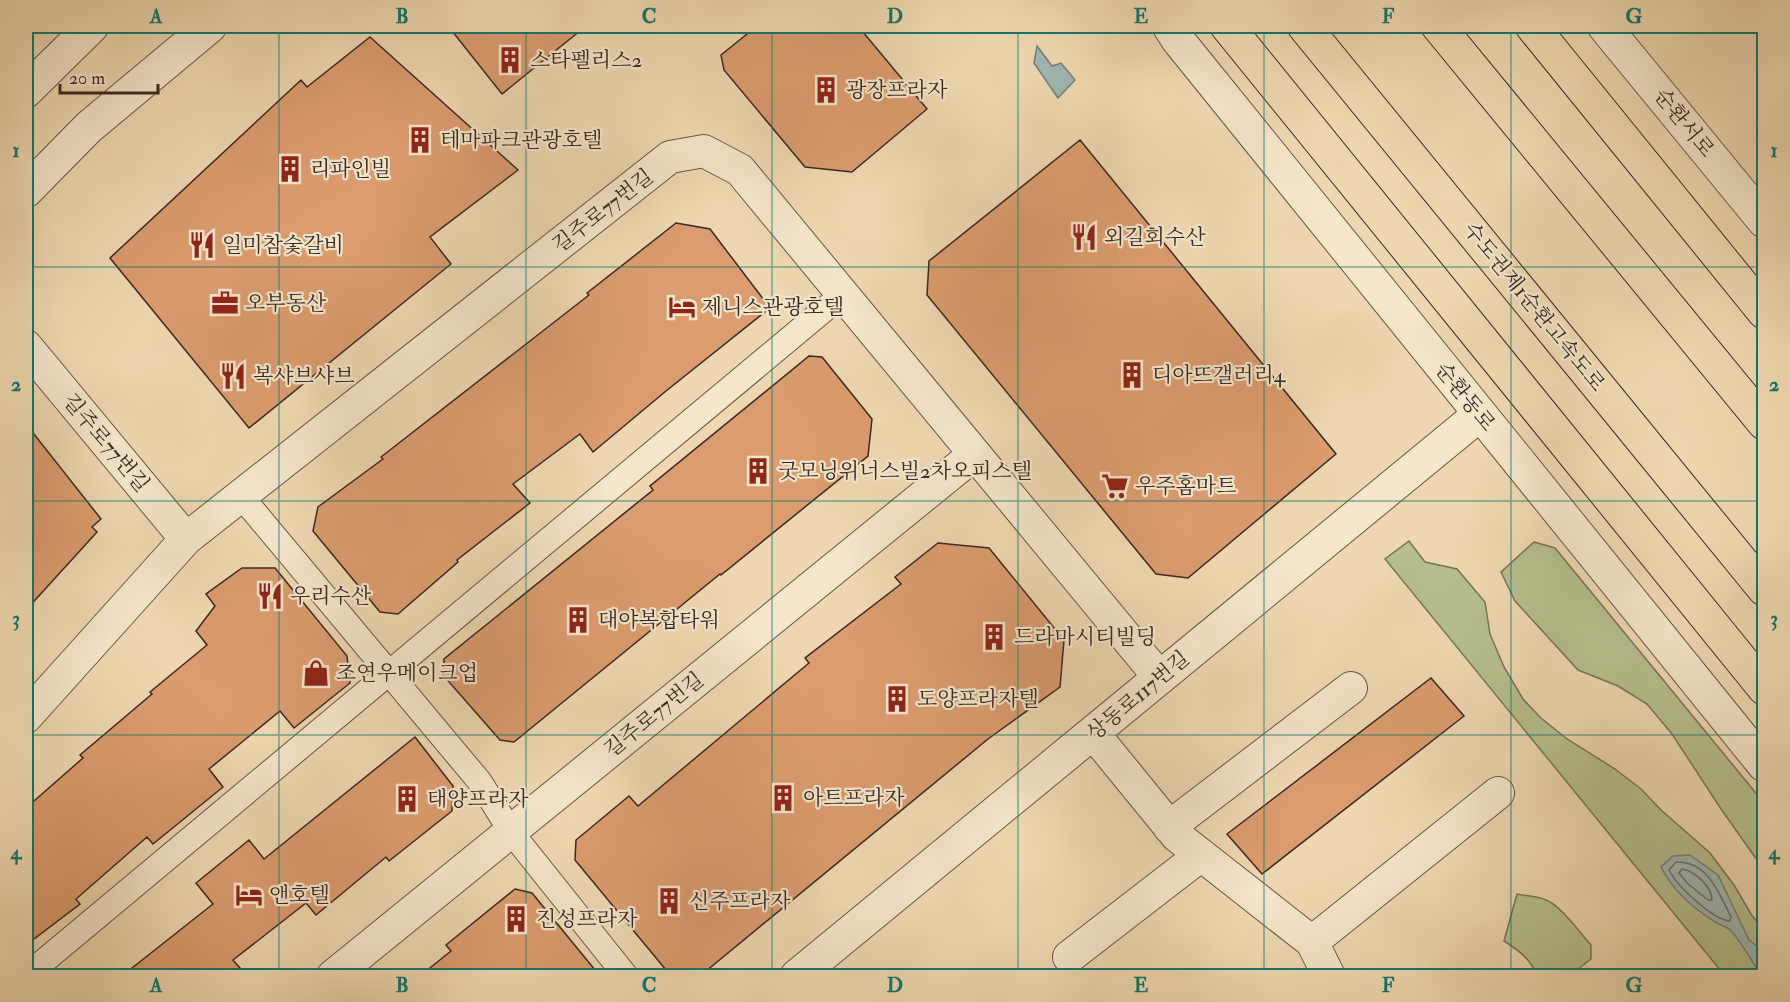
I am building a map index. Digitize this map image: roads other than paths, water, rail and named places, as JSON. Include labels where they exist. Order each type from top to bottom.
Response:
[{"type":"highway","points":[[1227,26],[1764,688]]},
{"type":"highway","name":"수도권제1순환고속도로","points":[[1304,26],[1764,589]]},
{"type":"highway","points":[[1438,26],[1764,423]]},
{"type":"highway","points":[[1532,26],[1764,312]]},
{"type":"street","points":[[26,91],[92,26]]},
{"type":"street","points":[[26,191],[89,128],[210,26]]},
{"type":"street","name":"순환동로","points":[[1169,26],[1479,415],[1764,765]]},
{"type":"street","name":"순환서로","points":[[1604,26],[1764,221]]},
{"type":"street","name":"길주로77번길","points":[[26,717],[186,539],[670,158],[704,151],[740,170],[1160,678]]},
{"type":"street","points":[[26,976],[843,294]]},
{"type":"street","name":"길주로77번길","points":[[26,346],[186,539]]},
{"type":"street","name":"상동로117번길","points":[[797,976],[1479,415]]},
{"type":"street","name":"길주로77번길","points":[[333,976],[975,454]]},
{"type":"street","points":[[241,496],[480,782],[511,832],[626,976]]},
{"type":"street","points":[[1169,827],[1352,688]]},
{"type":"street","points":[[1093,733],[1176,836],[1312,942],[1329,976]]},
{"type":"street","points":[[1312,942],[1498,793]]},
{"type":"street","points":[[1069,957],[1201,855]]},
{"type":"water","points":[[1037,46],[1052,66],[1061,63],[1075,80],[1058,98],[1034,63]]},
{"type":"water","points":[[1690,855],[1718,875],[1749,940],[1761,949],[1764,956],[1764,976],[1761,976],[1733,933],[1692,905],[1666,876],[1661,867],[1673,856]]},
{"type":"place","name":"스타펠리스2","points":[[510,60]]},
{"type":"place","name":"광장프라자","points":[[826,90]]},
{"type":"place","name":"테마파크관광호텔","points":[[420,140]]},
{"type":"place","name":"리파인빌","points":[[290,169]]},
{"type":"place","name":"외길회수산","points":[[1084,237]]},
{"type":"place","name":"일미참숯갈비","points":[[202,245]]},
{"type":"place","name":"오부동산","points":[[225,303]]},
{"type":"place","name":"제니스관광호텔","points":[[682,307]]},
{"type":"place","name":"디아뜨갤러리4","points":[[1132,375]]},
{"type":"place","name":"복샤브샤브","points":[[233,376]]},
{"type":"place","name":"굿모닝위너스빌2차오피스텔","points":[[758,471]]},
{"type":"place","name":"우주홈마트","points":[[1115,486]]},
{"type":"place","name":"우리수산","points":[[270,596]]},
{"type":"place","name":"대야복합타워","points":[[578,620]]},
{"type":"place","name":"드라마시티빌딩","points":[[994,637]]},
{"type":"place","name":"조연우메이크업","points":[[316,673]]},
{"type":"place","name":"도양프라자텔","points":[[897,699]]},
{"type":"place","name":"아트프라자","points":[[783,798]]},
{"type":"place","name":"태양프라자","points":[[407,799]]},
{"type":"place","name":"앤호텔","points":[[249,895]]},
{"type":"place","name":"신주프라자","points":[[669,901]]},
{"type":"place","name":"진성프라자","points":[[516,919]]}]
